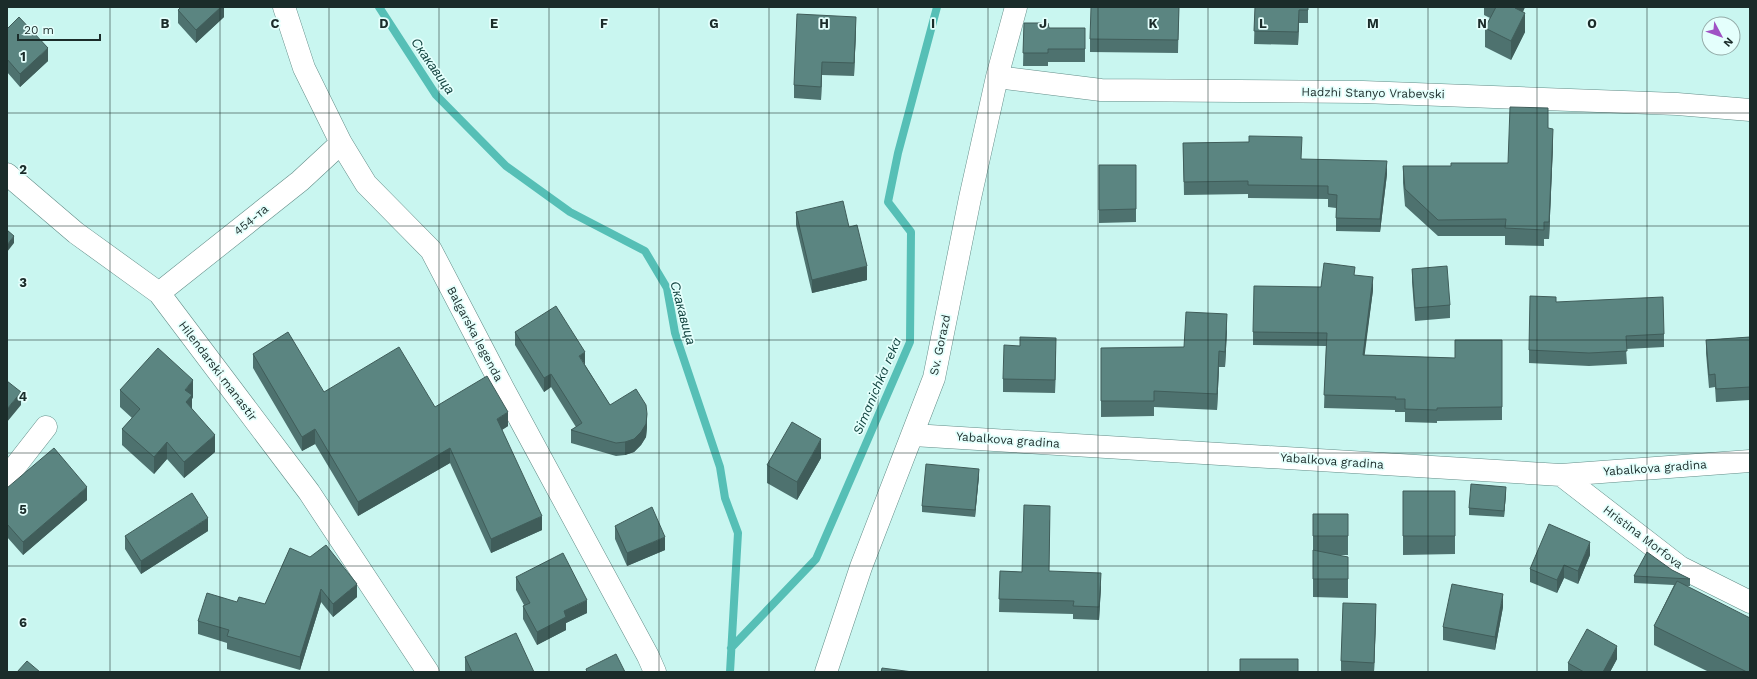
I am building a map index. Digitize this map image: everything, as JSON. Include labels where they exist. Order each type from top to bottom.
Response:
[{"type":"street","name":"Balgarska legenda","points":[[284,7],[304,68],[341,144],[366,184],[431,250],[503,388],[648,656],[655,672]]},
{"type":"street","name":"Sv. Gorazd","points":[[826,672],[861,567],[934,378],[970,198],[997,76],[1016,7]]},
{"type":"street","name":"Hadzhi Stanyo Vrabevski","points":[[997,76],[1101,90],[1363,92],[1677,104],[1750,110]]},
{"type":"street","name":"454-та","points":[[159,293],[300,181],[341,144]]},
{"type":"street","name":"Hilendarski manastir","points":[[7,174],[76,233],[159,293],[309,492],[428,672]]},
{"type":"street","points":[[7,477],[46,427]]},
{"type":"street","name":"Yabalkova gradina","points":[[913,434],[1561,475],[1750,461]]},
{"type":"street","name":"Hristina Morfova","points":[[1561,475],[1680,567],[1750,602]]},
{"type":"building","points":[[181,7],[221,7],[196,30],[178,10]]},
{"type":"building","points":[[1091,7],[1179,7],[1178,40],[1090,39]]},
{"type":"building","points":[[1255,7],[1308,7],[1308,10],[1299,10],[1298,32],[1254,31]]},
{"type":"building","points":[[1496,7],[1516,7],[1515,8],[1525,13],[1511,41],[1485,28]]},
{"type":"building","points":[[797,14],[856,17],[854,63],[822,62],[821,87],[794,85]]},
{"type":"building","points":[[19,17],[48,48],[20,74],[7,59],[7,29]]},
{"type":"building","points":[[1024,23],[1048,23],[1049,28],[1085,28],[1085,49],[1048,49],[1048,53],[1023,53]]},
{"type":"building","points":[[1510,107],[1548,108],[1548,128],[1553,129],[1549,222],[1544,222],[1544,230],[1505,228],[1506,219],[1438,220],[1405,189],[1403,166],[1451,166],[1451,163],[1508,163]]},
{"type":"building","points":[[1249,136],[1302,137],[1301,159],[1387,161],[1380,219],[1336,218],[1337,195],[1328,194],[1328,186],[1248,185],[1248,181],[1184,182],[1183,143],[1249,142]]},
{"type":"building","points":[[1099,165],[1136,165],[1136,209],[1099,210]]},
{"type":"building","points":[[843,201],[849,227],[857,225],[867,266],[812,280],[796,212]]},
{"type":"building","points":[[7,230],[14,236],[7,245]]},
{"type":"building","points":[[1324,263],[1355,267],[1354,275],[1373,277],[1363,355],[1455,358],[1455,340],[1502,340],[1502,407],[1437,408],[1437,410],[1405,409],[1405,399],[1395,399],[1396,397],[1324,395],[1327,333],[1253,332],[1254,286],[1321,287]]},
{"type":"building","points":[[1447,266],[1450,305],[1415,308],[1412,269]]},
{"type":"building","points":[[1530,296],[1556,297],[1556,302],[1663,297],[1664,334],[1626,336],[1627,351],[1589,353],[1529,350]]},
{"type":"building","points":[[556,306],[585,352],[579,356],[610,405],[636,389],[646,405],[646,424],[634,439],[616,443],[571,430],[582,423],[551,374],[544,378],[515,332]]},
{"type":"building","points":[[1186,312],[1227,314],[1225,352],[1219,351],[1217,394],[1154,391],[1154,401],[1101,401],[1101,348],[1184,347]]},
{"type":"building","points":[[288,332],[324,392],[399,347],[435,407],[487,376],[508,412],[497,419],[542,516],[491,539],[450,448],[358,502],[315,429],[302,437],[253,354]]},
{"type":"building","points":[[1020,337],[1056,338],[1055,380],[1003,379],[1004,345],[1020,346]]},
{"type":"building","points":[[1750,337],[1750,387],[1716,389],[1715,374],[1709,375],[1706,340]]},
{"type":"building","points":[[158,348],[193,380],[185,390],[192,395],[186,402],[215,435],[184,462],[167,442],[154,457],[122,429],[140,409],[120,390]]},
{"type":"building","points":[[7,381],[21,392],[7,409]]},
{"type":"building","points":[[792,422],[821,439],[797,482],[767,465]]},
{"type":"building","points":[[54,448],[87,487],[23,542],[7,524],[7,488]]},
{"type":"building","points":[[926,464],[979,469],[975,510],[922,506]]},
{"type":"building","points":[[1471,484],[1506,487],[1504,511],[1469,508]]},
{"type":"building","points":[[1403,491],[1455,491],[1455,536],[1403,536]]},
{"type":"building","points":[[192,493],[208,518],[141,561],[125,536]]},
{"type":"building","points":[[1024,505],[1050,506],[1049,571],[1101,573],[1099,607],[1073,606],[1074,601],[999,599],[1000,571],[1022,572]]},
{"type":"building","points":[[652,507],[665,537],[627,553],[615,526]]},
{"type":"building","points":[[1313,514],[1348,514],[1348,536],[1313,536]]},
{"type":"building","points":[[1549,524],[1590,542],[1578,571],[1564,565],[1557,580],[1530,569]]},
{"type":"building","points":[[326,545],[357,584],[333,604],[321,589],[300,657],[227,636],[229,630],[198,621],[207,593],[237,602],[239,597],[265,604],[290,548],[310,557]]},
{"type":"building","points":[[1313,550],[1348,557],[1348,579],[1313,579]]},
{"type":"building","points":[[1647,552],[1672,570],[1690,579],[1634,576]]},
{"type":"building","points":[[563,553],[587,600],[564,611],[566,617],[537,632],[523,606],[530,603],[516,577]]},
{"type":"building","points":[[1677,581],[1750,618],[1750,672],[1747,672],[1654,626]]},
{"type":"building","points":[[1452,584],[1503,594],[1495,637],[1443,627]]},
{"type":"building","points":[[1343,603],[1376,604],[1374,663],[1341,661]]},
{"type":"building","points":[[1587,629],[1617,646],[1603,672],[1584,672],[1568,663]]},
{"type":"building","points":[[516,633],[534,672],[472,672],[465,657]]},
{"type":"building","points":[[616,654],[625,672],[587,672],[586,669]]},
{"type":"building","points":[[1240,659],[1298,659],[1298,672],[1240,672]]},
{"type":"building","points":[[27,661],[40,672],[17,672]]},
{"type":"building","points":[[882,668],[913,672],[881,672]]},
{"type":"waterway","name":"Скакавица","points":[[379,7],[436,95],[506,166],[570,212],[645,251],[667,288],[675,333],[720,467],[725,498],[738,533],[730,672]]},
{"type":"waterway","name":"Simanichka reka","points":[[731,648],[816,559],[910,342],[911,232],[888,202],[898,153],[937,7]]}]
